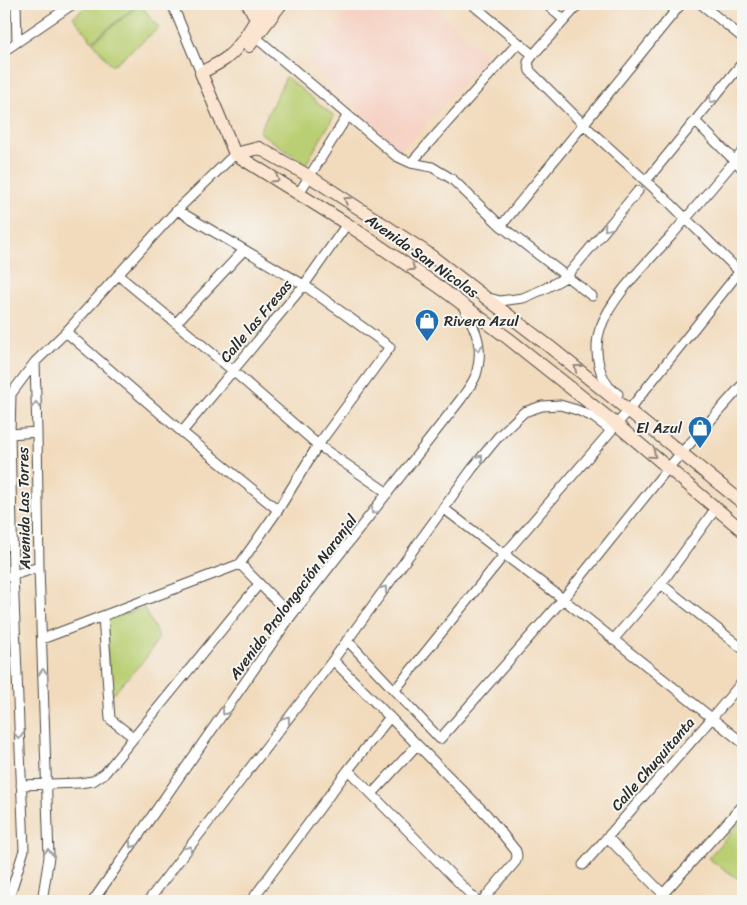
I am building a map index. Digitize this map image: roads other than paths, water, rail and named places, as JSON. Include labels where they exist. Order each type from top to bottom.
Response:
[{"type":"street","points":[[16,4],[17,42]]},
{"type":"street","points":[[4,51],[72,4]]},
{"type":"street","points":[[35,362],[66,332],[177,210],[235,154],[172,4]]},
{"type":"street","points":[[248,4],[256,18]]},
{"type":"street","points":[[252,34],[256,18],[266,4]]},
{"type":"street","points":[[203,77],[252,34],[281,4]]},
{"type":"street","points":[[472,4],[533,55]]},
{"type":"street","points":[[546,4],[564,20]]},
{"type":"street","points":[[395,690],[504,555],[614,427],[742,273],[582,124],[530,71],[528,62],[533,55],[579,4]]},
{"type":"street","points":[[501,226],[681,4]]},
{"type":"street","points":[[701,4],[743,38]]},
{"type":"street","points":[[252,34],[396,156],[411,163],[432,167],[452,179],[501,226],[592,296]]},
{"type":"street","points":[[411,163],[518,43]]},
{"type":"street","points":[[646,182],[743,62]]},
{"type":"street","points":[[299,193],[348,115]]},
{"type":"street","points":[[695,121],[743,169]]},
{"type":"street","name":"Avenida San Nicolas","points":[[235,154],[259,148],[309,176],[426,252],[630,408],[743,503]]},
{"type":"street","points":[[630,408],[610,388],[601,371],[596,348],[600,329],[612,307],[627,286],[743,150]]},
{"type":"street","name":"Avenida San Nicolas","points":[[235,154],[347,224],[461,303],[614,427],[668,468],[743,531]]},
{"type":"street","points":[[479,293],[500,301],[523,298],[566,277],[638,191]]},
{"type":"street","points":[[42,639],[240,564],[278,510],[318,445],[390,347],[304,285],[177,210]]},
{"type":"street","name":"Calle las Fresas","points":[[182,432],[304,285],[347,224]]},
{"type":"street","points":[[176,323],[244,250]]},
{"type":"street","points":[[118,275],[318,445],[388,494]]},
{"type":"street","name":"Avenida Prolongación Naranjal","points":[[93,901],[291,616],[388,494],[461,399],[475,377],[480,350],[474,328],[461,303]]},
{"type":"street","points":[[66,332],[182,432],[278,510]]},
{"type":"street","name":"Avenida Las Torres","points":[[35,362],[39,566],[49,857],[44,901]]},
{"type":"street","name":"Avenida Las Torres","points":[[8,901],[24,850],[8,576],[7,433],[11,394],[35,362]]},
{"type":"street","points":[[347,640],[440,739],[563,600],[668,468],[741,390]]},
{"type":"street","points":[[148,901],[333,660],[472,468],[498,437],[524,412],[542,406],[560,406],[577,410],[614,427]]},
{"type":"street","points":[[7,433],[37,432]]},
{"type":"street","points":[[443,508],[563,600],[743,743]]},
{"type":"street","points":[[613,640],[661,584],[716,508]]},
{"type":"street","points":[[240,564],[291,616]]},
{"type":"street","points":[[8,576],[39,566]]},
{"type":"street","points":[[21,784],[79,783],[93,781],[105,773],[259,584]]},
{"type":"street","points":[[661,584],[743,649]]},
{"type":"street","points":[[103,616],[110,719],[134,738]]},
{"type":"street","points":[[333,660],[487,816],[516,851],[516,861],[482,901]]},
{"type":"street","name":"Calle Chuquitanta","points":[[583,865],[743,681]]},
{"type":"street","points":[[251,901],[348,770],[390,717]]},
{"type":"street","points":[[372,794],[417,746]]},
{"type":"street","points":[[348,770],[477,901]]},
{"type":"street","points":[[663,894],[743,805]]},
{"type":"street","points":[[607,837],[670,901]]},
{"type":"place","name":"Rivera Azul","points":[[427,342]]},
{"type":"place","name":"El Azul","points":[[700,449]]}]
